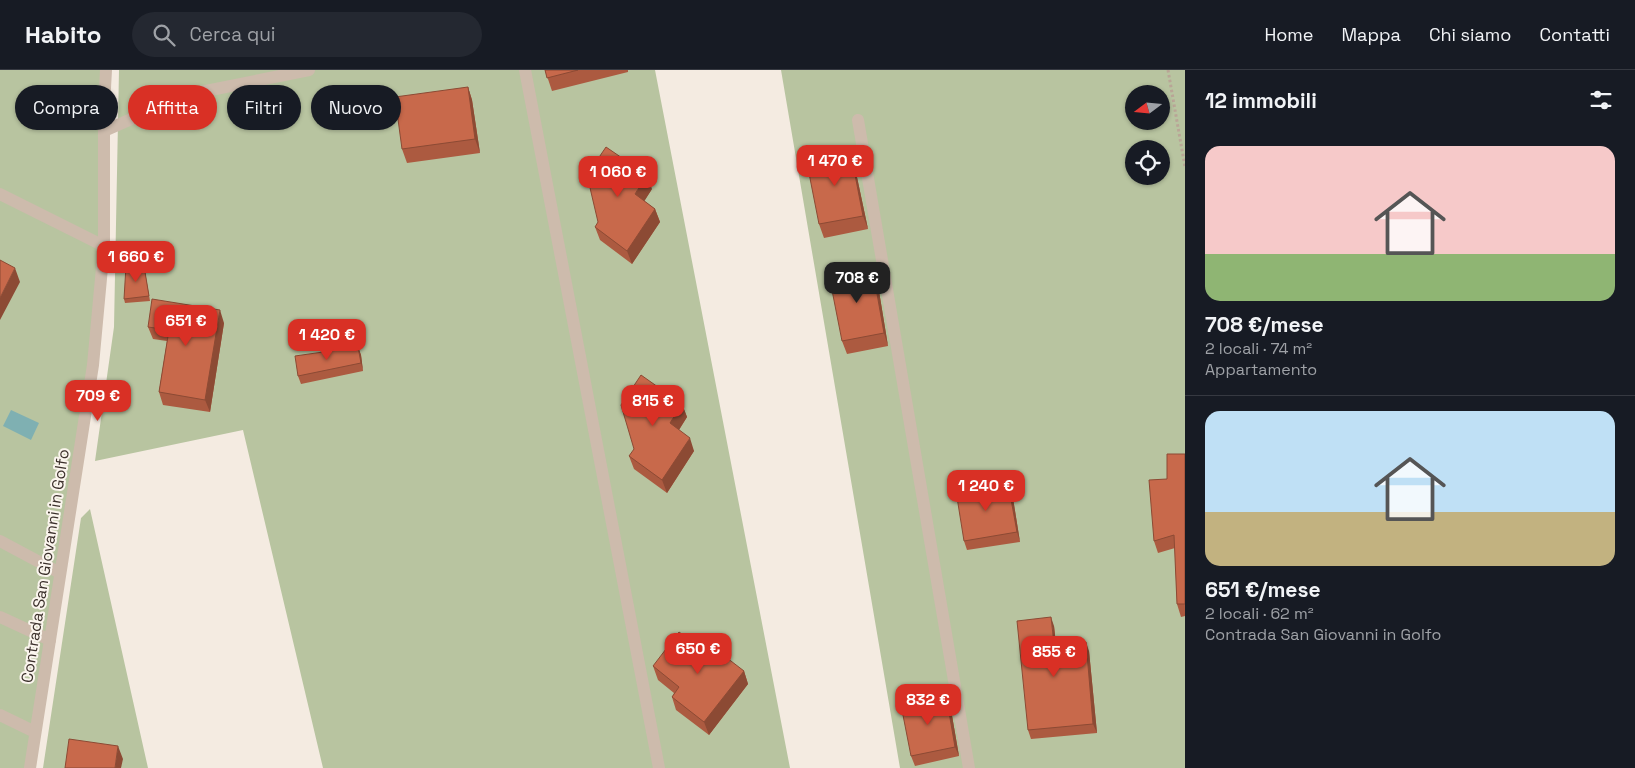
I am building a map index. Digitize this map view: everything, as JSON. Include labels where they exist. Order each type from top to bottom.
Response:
[{"type":"street","name":"Contrada San Giovanni in Golfo","points":[[30,768],[34,732],[93,365],[104,246],[106,70]]},
{"type":"street","points":[[104,131],[186,95],[309,70]]},
{"type":"street","points":[[526,70],[659,768]]},
{"type":"street","points":[[858,120],[969,768]]},
{"type":"street","points":[[0,194],[104,246]]},
{"type":"street","points":[[0,541],[60,573]]},
{"type":"street","points":[[0,617],[50,640]]},
{"type":"street","points":[[0,715],[34,732]]},
{"type":"path","points":[[1168,70],[1185,167]]},
{"type":"green space","points":[[0,70],[102,70],[102,85],[15,85],[15,130],[101,130],[99,249],[85,393],[27,768],[0,768]]},
{"type":"green space","points":[[119,70],[655,70],[790,768],[323,768],[243,430],[95,461],[114,327]]},
{"type":"green space","points":[[781,70],[1185,70],[1185,768],[900,768]]},
{"type":"green space","points":[[90,509],[148,768],[43,768],[81,518]]},
{"type":"water","points":[[11,410],[39,423],[31,440],[3,426]]},
{"type":"building","points":[[545,70],[578,70],[547,78]]},
{"type":"building","points":[[468,87],[475,139],[402,149],[399,130],[401,130],[401,96]]},
{"type":"building","points":[[606,147],[647,175],[635,194],[655,209],[627,251],[595,227],[598,222],[587,175]]},
{"type":"building","points":[[850,149],[863,216],[819,224],[806,158]]},
{"type":"building","points":[[0,260],[15,268],[0,298]]},
{"type":"building","points":[[126,266],[144,266],[149,296],[124,299]]},
{"type":"building","points":[[872,266],[884,333],[842,341],[829,275]]},
{"type":"building","points":[[152,299],[220,310],[205,400],[159,392],[169,330],[148,327]]},
{"type":"building","points":[[358,347],[361,363],[298,376],[295,356]]},
{"type":"building","points":[[641,375],[682,404],[670,423],[690,438],[662,480],[629,456],[634,449],[621,405]]},
{"type":"building","points":[[1167,454],[1185,454],[1185,604],[1177,604],[1174,535],[1154,541],[1149,480],[1167,479]]},
{"type":"building","points":[[1008,483],[1017,532],[964,541],[956,491]]},
{"type":"building","points":[[1051,617],[1054,644],[1086,642],[1093,724],[1028,730],[1017,621]]},
{"type":"building","points":[[679,632],[709,654],[714,648],[744,671],[704,722],[672,697],[679,687],[653,666]]},
{"type":"building","points":[[946,695],[955,747],[911,756],[901,705]]},
{"type":"building","points":[[69,739],[118,746],[115,768],[65,768]]}]
